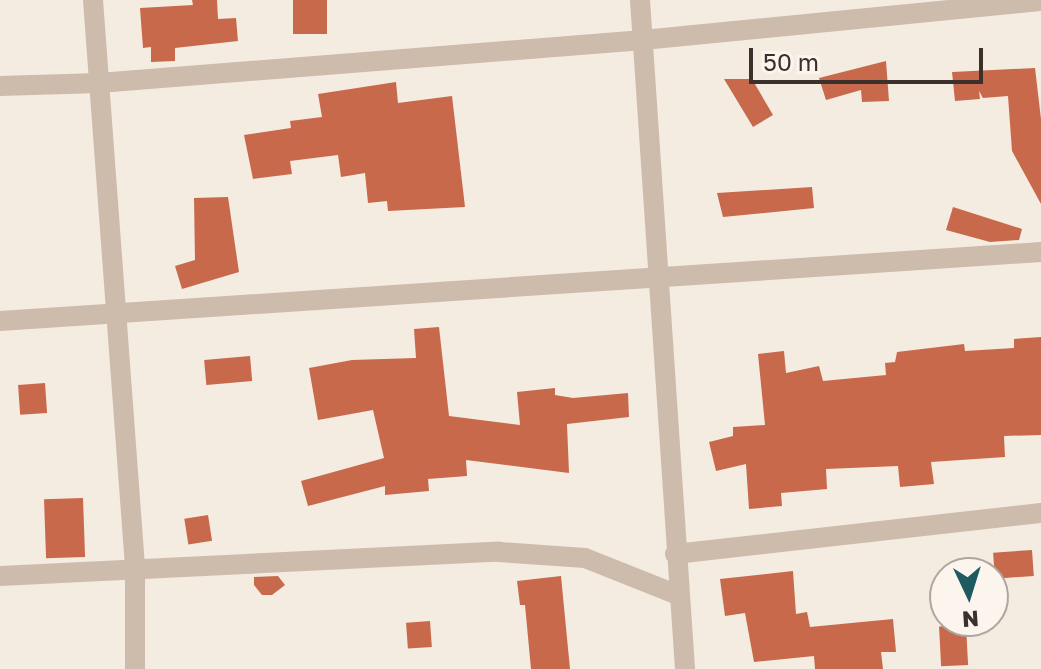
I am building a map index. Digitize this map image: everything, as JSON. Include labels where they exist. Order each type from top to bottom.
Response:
[{"type":"street","points":[[93,0],[135,567],[135,669]]},
{"type":"street","points":[[640,0],[685,669]]},
{"type":"street","points":[[0,86],[99,83],[643,40],[1041,1]]},
{"type":"street","points":[[0,321],[660,281],[1041,252]]},
{"type":"street","points":[[675,554],[1041,513]]},
{"type":"street","points":[[0,576],[135,567],[499,552],[585,558],[678,595]]},
{"type":"building","points":[[192,0],[217,0],[218,19],[236,18],[238,41],[175,48],[175,61],[151,62],[151,47],[143,48],[140,8],[193,5]]},
{"type":"building","points":[[293,0],[327,0],[327,34],[293,34]]},
{"type":"building","points":[[886,61],[889,101],[862,102],[861,90],[826,100],[819,78]]},
{"type":"building","points":[[1035,68],[1041,119],[1041,204],[1012,151],[1008,96],[983,98],[979,91],[980,99],[955,101],[952,72]]},
{"type":"building","points":[[724,79],[752,79],[773,115],[753,127]]},
{"type":"building","points":[[396,82],[398,103],[452,96],[465,207],[388,211],[387,201],[368,203],[365,173],[341,177],[338,155],[290,161],[292,174],[253,179],[244,135],[291,128],[290,121],[322,117],[318,94]]},
{"type":"building","points":[[812,187],[814,208],[723,217],[717,193]]},
{"type":"building","points":[[228,197],[239,272],[182,289],[175,266],[195,260],[194,198]]},
{"type":"building","points":[[953,207],[1022,229],[1019,240],[990,242],[946,230]]},
{"type":"building","points":[[439,327],[449,416],[520,425],[517,392],[555,388],[555,395],[573,398],[628,393],[629,417],[567,424],[569,473],[466,460],[467,476],[428,479],[429,491],[385,495],[385,486],[308,506],[301,481],[384,458],[373,410],[318,420],[309,368],[352,360],[416,358],[414,329]]},
{"type":"building","points":[[1041,337],[1041,435],[1004,436],[1005,457],[931,462],[934,484],[900,487],[898,466],[826,469],[827,489],[781,493],[782,506],[749,509],[746,464],[716,471],[709,442],[733,436],[733,427],[765,425],[758,354],[784,351],[786,373],[819,366],[823,381],[886,375],[885,363],[895,362],[897,352],[964,344],[965,351],[1014,348],[1014,339]]},
{"type":"building","points":[[250,356],[252,381],[206,385],[204,360]]},
{"type":"building","points":[[45,383],[47,413],[20,415],[18,385]]},
{"type":"building","points":[[83,498],[85,557],[46,558],[44,499]]},
{"type":"building","points":[[208,515],[212,541],[188,544],[184,519]]},
{"type":"building","points":[[1032,550],[1034,576],[1009,578],[1009,557],[993,557],[993,553]]},
{"type":"building","points":[[793,571],[796,614],[807,612],[810,627],[893,619],[896,652],[881,652],[883,669],[815,669],[814,656],[754,662],[745,613],[725,616],[720,579]]},
{"type":"building","points":[[278,576],[285,585],[272,595],[262,595],[254,585],[254,577]]},
{"type":"building","points":[[561,576],[570,669],[531,669],[525,605],[520,605],[517,581]]},
{"type":"building","points":[[430,621],[432,647],[408,649],[406,623]]},
{"type":"building","points":[[940,637],[967,637],[968,665],[941,666]]}]
